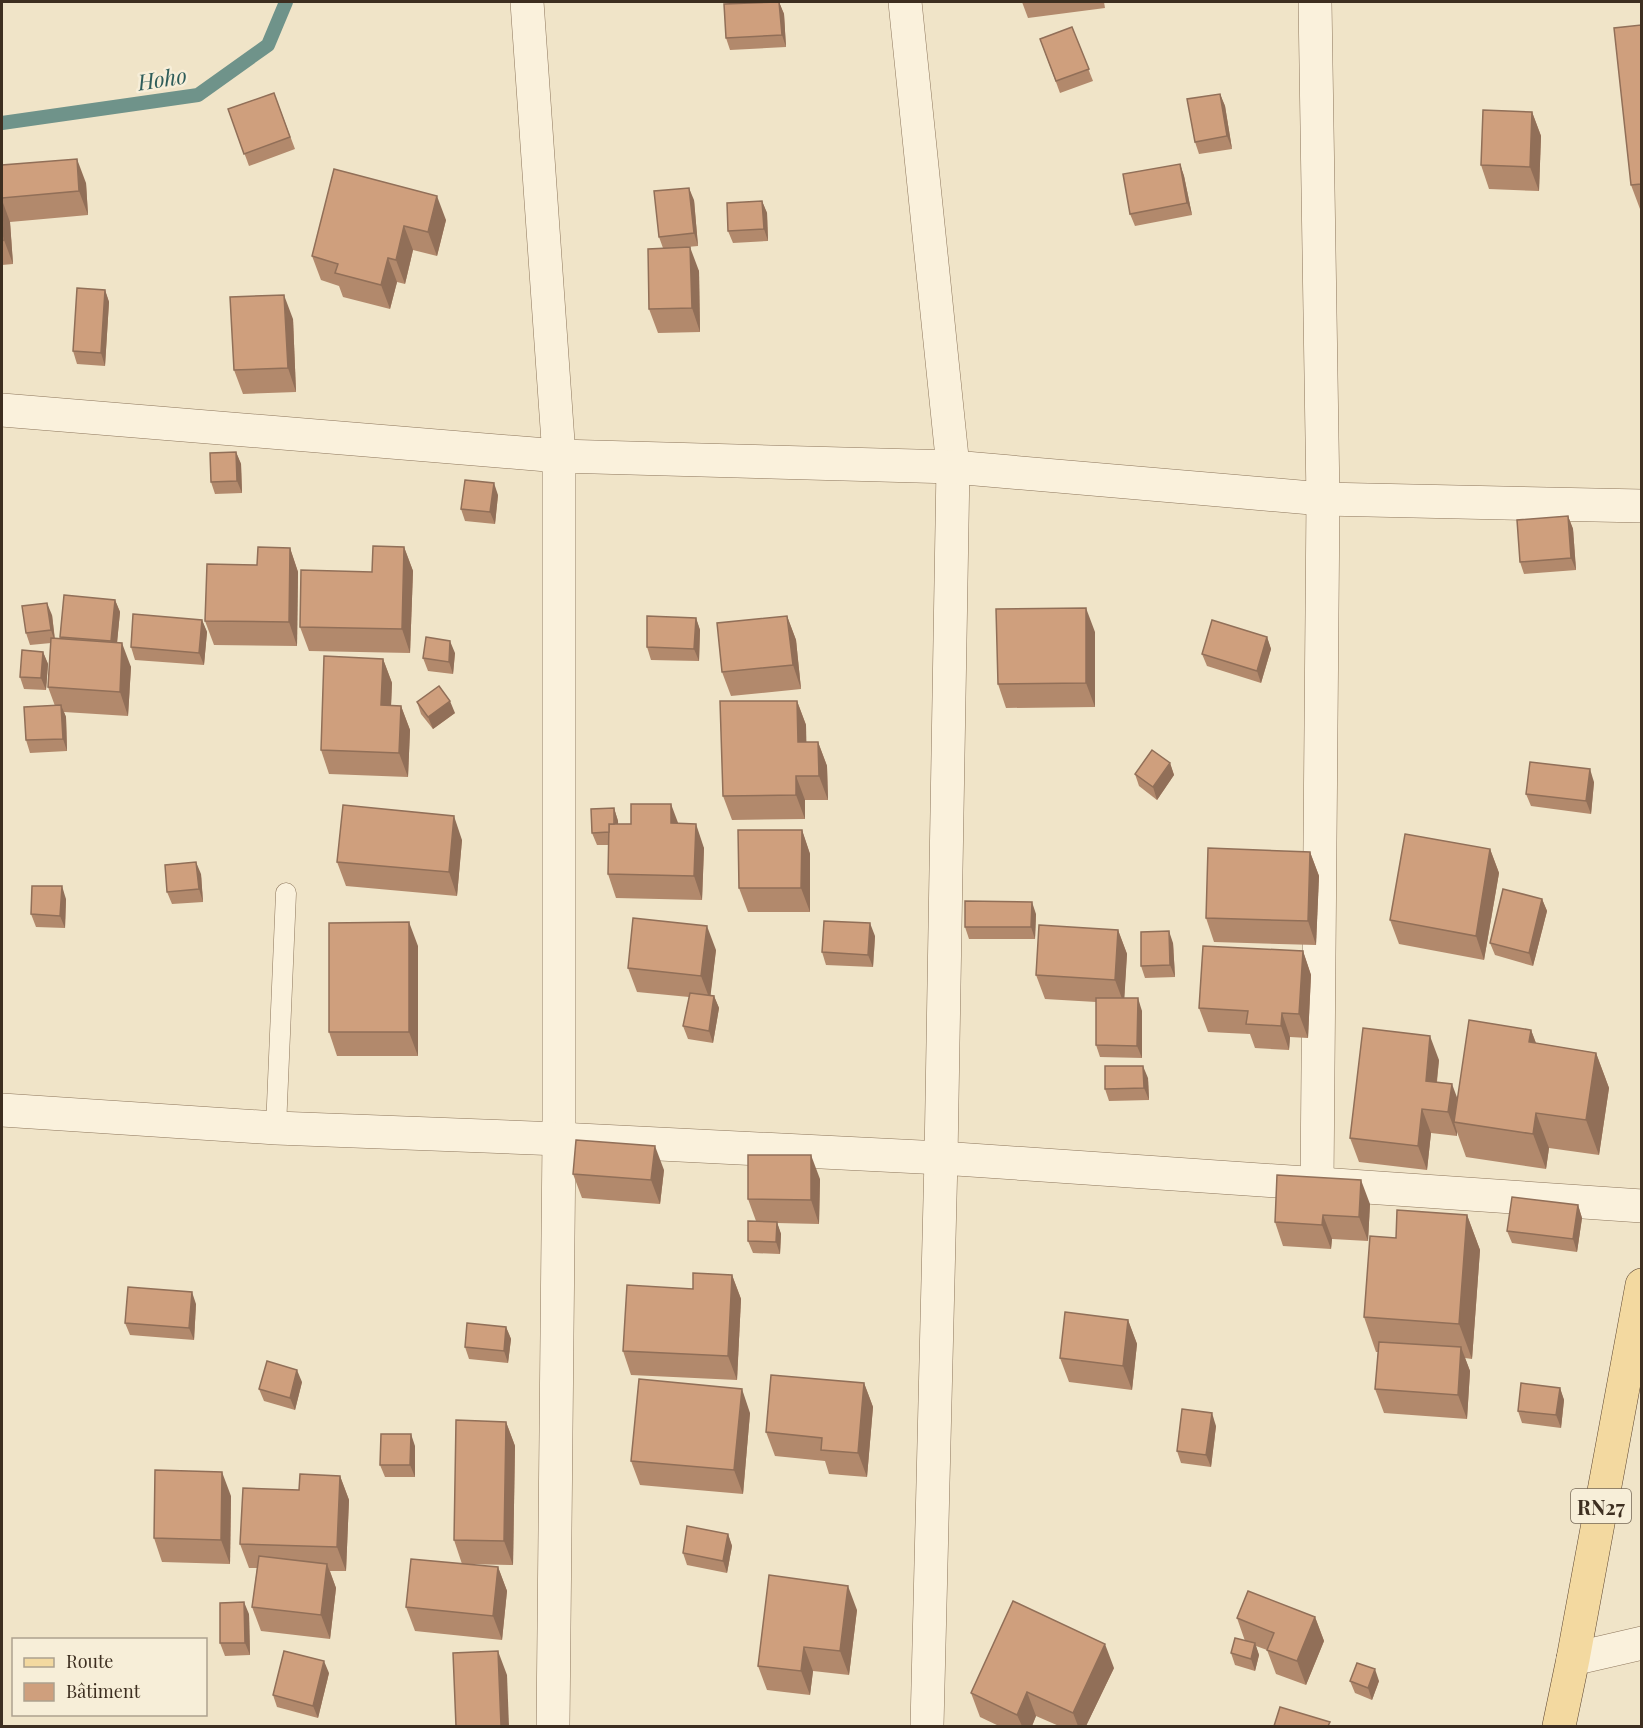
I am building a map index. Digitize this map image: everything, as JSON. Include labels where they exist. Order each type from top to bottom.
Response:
[{"type":"main road","name":"RN27","points":[[1558,1726],[1573,1659],[1641,1285]]},
{"type":"street","points":[[527,2],[559,456],[559,1138],[553,1726]]},
{"type":"street","points":[[905,2],[953,467],[941,1158],[927,1726]]},
{"type":"street","points":[[1315,2],[1323,499],[1317,1183]]},
{"type":"street","points":[[2,410],[559,456],[953,467],[1323,499],[1641,506]]},
{"type":"street","points":[[2,1110],[276,1128],[559,1138],[941,1158],[1641,1206]]},
{"type":"street","points":[[1573,1659],[1641,1642]]},
{"type":"lane","points":[[276,1128],[286,893]]},
{"type":"building","points":[[779,2],[782,35],[726,38],[724,4]]},
{"type":"building","points":[[1641,25],[1641,184],[1631,185],[1614,28]]},
{"type":"building","points":[[1072,27],[1089,69],[1056,81],[1040,39]]},
{"type":"building","points":[[274,93],[290,137],[244,154],[228,109]]},
{"type":"building","points":[[1220,94],[1227,136],[1195,142],[1187,99]]},
{"type":"building","points":[[1483,110],[1532,112],[1530,167],[1481,165]]},
{"type":"building","points":[[77,159],[79,191],[2,198],[2,165]]},
{"type":"building","points":[[1180,164],[1187,203],[1130,214],[1123,174]]},
{"type":"building","points":[[334,169],[437,196],[428,232],[404,226],[396,260],[388,258],[381,285],[335,273],[338,264],[312,256]]},
{"type":"building","points":[[689,188],[694,233],[659,237],[654,191]]},
{"type":"building","points":[[762,201],[764,229],[728,231],[727,203]]},
{"type":"building","points":[[2,207],[4,240],[2,241]]},
{"type":"building","points":[[690,247],[692,308],[649,309],[648,249]]},
{"type":"building","points":[[77,288],[105,290],[101,353],[73,351]]},
{"type":"building","points":[[284,295],[288,368],[234,370],[230,297]]},
{"type":"building","points":[[236,452],[237,481],[211,482],[210,453]]},
{"type":"building","points":[[465,480],[494,483],[490,512],[461,509]]},
{"type":"building","points":[[1568,516],[1571,558],[1520,562],[1517,520]]},
{"type":"building","points":[[373,546],[404,547],[402,629],[300,627],[301,570],[372,572]]},
{"type":"building","points":[[258,547],[290,548],[289,622],[205,621],[207,564],[257,565]]},
{"type":"building","points":[[64,595],[115,600],[111,641],[60,637]]},
{"type":"building","points":[[47,603],[51,630],[26,633],[22,606]]},
{"type":"building","points":[[1086,608],[1086,683],[998,684],[996,609]]},
{"type":"building","points":[[133,614],[202,620],[199,653],[131,647]]},
{"type":"building","points":[[647,616],[696,618],[694,649],[647,647]]},
{"type":"building","points":[[787,616],[793,665],[722,672],[717,623]]},
{"type":"building","points":[[1212,620],[1267,637],[1257,671],[1202,654]]},
{"type":"building","points":[[426,637],[450,641],[449,662],[423,658]]},
{"type":"building","points":[[51,638],[122,643],[120,692],[48,687]]},
{"type":"building","points":[[22,650],[43,652],[41,678],[20,677]]},
{"type":"building","points":[[324,656],[383,659],[381,705],[401,706],[399,753],[321,750]]},
{"type":"building","points":[[439,686],[450,701],[428,717],[417,702]]},
{"type":"building","points":[[720,701],[797,701],[798,742],[818,742],[819,776],[796,776],[796,795],[723,796]]},
{"type":"building","points":[[61,705],[63,739],[26,740],[24,707]]},
{"type":"building","points":[[1152,750],[1170,763],[1153,787],[1135,774]]},
{"type":"building","points":[[1530,762],[1590,769],[1586,801],[1526,794]]},
{"type":"building","points":[[631,804],[671,804],[671,823],[696,824],[694,876],[608,874],[609,824],[631,824]]},
{"type":"building","points":[[343,805],[454,816],[449,872],[337,862]]},
{"type":"building","points":[[614,808],[614,824],[609,824],[609,832],[592,833],[591,809]]},
{"type":"building","points":[[738,830],[802,830],[801,888],[739,888]]},
{"type":"building","points":[[1405,834],[1490,849],[1476,936],[1390,920]]},
{"type":"building","points":[[1208,848],[1310,852],[1308,921],[1206,918]]},
{"type":"building","points":[[196,862],[199,889],[167,892],[165,865]]},
{"type":"building","points":[[32,886],[62,886],[60,916],[31,914]]},
{"type":"building","points":[[1503,889],[1542,899],[1529,953],[1490,943]]},
{"type":"building","points":[[965,901],[1032,902],[1031,927],[965,927]]},
{"type":"building","points":[[633,918],[707,926],[701,976],[628,968]]},
{"type":"building","points":[[824,921],[870,923],[868,955],[822,952]]},
{"type":"building","points":[[409,922],[409,1032],[329,1032],[329,923]]},
{"type":"building","points":[[1039,925],[1118,930],[1115,980],[1036,975]]},
{"type":"building","points":[[1169,931],[1170,965],[1141,966],[1141,932]]},
{"type":"building","points":[[1203,946],[1303,951],[1299,1014],[1282,1013],[1281,1026],[1246,1024],[1248,1011],[1199,1008]]},
{"type":"building","points":[[690,993],[714,996],[709,1031],[683,1026]]},
{"type":"building","points":[[1096,998],[1138,998],[1137,1046],[1096,1045]]},
{"type":"building","points":[[1469,1020],[1531,1030],[1529,1042],[1596,1053],[1586,1120],[1536,1113],[1533,1134],[1454,1122]]},
{"type":"building","points":[[1363,1028],[1430,1036],[1426,1081],[1452,1084],[1448,1112],[1422,1109],[1418,1146],[1350,1138]]},
{"type":"building","points":[[1105,1066],[1143,1066],[1144,1088],[1105,1089]]},
{"type":"building","points":[[576,1140],[655,1146],[651,1180],[573,1174]]},
{"type":"building","points":[[748,1155],[811,1155],[811,1200],[748,1199]]},
{"type":"building","points":[[1277,1175],[1361,1180],[1359,1217],[1323,1215],[1322,1225],[1275,1222]]},
{"type":"building","points":[[1512,1197],[1578,1205],[1573,1239],[1507,1231]]},
{"type":"building","points":[[1397,1210],[1467,1215],[1459,1324],[1364,1317],[1370,1236],[1396,1238]]},
{"type":"building","points":[[748,1221],[777,1222],[776,1242],[748,1241]]},
{"type":"building","points":[[693,1273],[732,1275],[728,1356],[623,1351],[627,1285],[693,1289]]},
{"type":"building","points":[[128,1287],[192,1292],[189,1328],[125,1323]]},
{"type":"building","points":[[1065,1312],[1128,1320],[1123,1366],[1060,1358]]},
{"type":"building","points":[[467,1323],[506,1327],[504,1351],[465,1347]]},
{"type":"building","points":[[1379,1342],[1461,1347],[1458,1395],[1375,1389]]},
{"type":"building","points":[[267,1361],[297,1370],[290,1398],[259,1389]]},
{"type":"building","points":[[771,1375],[864,1383],[858,1453],[821,1450],[822,1438],[766,1432]]},
{"type":"building","points":[[639,1379],[742,1389],[734,1470],[631,1461]]},
{"type":"building","points":[[1521,1383],[1560,1388],[1556,1415],[1518,1411]]},
{"type":"building","points":[[1182,1409],[1212,1413],[1206,1455],[1177,1451]]},
{"type":"building","points":[[456,1420],[506,1422],[504,1541],[454,1540]]},
{"type":"building","points":[[381,1434],[411,1434],[410,1465],[380,1465]]},
{"type":"building","points":[[155,1470],[222,1472],[221,1540],[154,1538]]},
{"type":"building","points":[[300,1474],[340,1476],[337,1547],[240,1544],[243,1488],[299,1490]]},
{"type":"building","points":[[687,1526],[728,1534],[723,1561],[683,1553]]},
{"type":"building","points":[[259,1556],[327,1564],[321,1615],[252,1607]]},
{"type":"building","points":[[411,1559],[498,1567],[493,1616],[406,1607]]},
{"type":"building","points":[[769,1575],[848,1586],[840,1651],[804,1647],[801,1671],[758,1666]]},
{"type":"building","points":[[1248,1591],[1315,1617],[1297,1661],[1267,1650],[1274,1633],[1237,1618]]},
{"type":"building","points":[[1013,1601],[1105,1644],[1073,1713],[1027,1692],[1017,1715],[971,1693]]},
{"type":"building","points":[[244,1602],[245,1643],[220,1643],[220,1603]]},
{"type":"building","points":[[1235,1638],[1255,1643],[1251,1659],[1231,1653]]},
{"type":"building","points":[[284,1651],[324,1661],[313,1706],[273,1695]]},
{"type":"building","points":[[498,1651],[501,1726],[456,1726],[453,1653]]},
{"type":"building","points":[[1357,1663],[1375,1669],[1368,1688],[1350,1681]]},
{"type":"building","points":[[1280,1707],[1330,1722],[1328,1726],[1274,1726]]},
{"type":"waterway","name":"Hoho","points":[[2,123],[198,95],[268,45],[286,2]]}]
